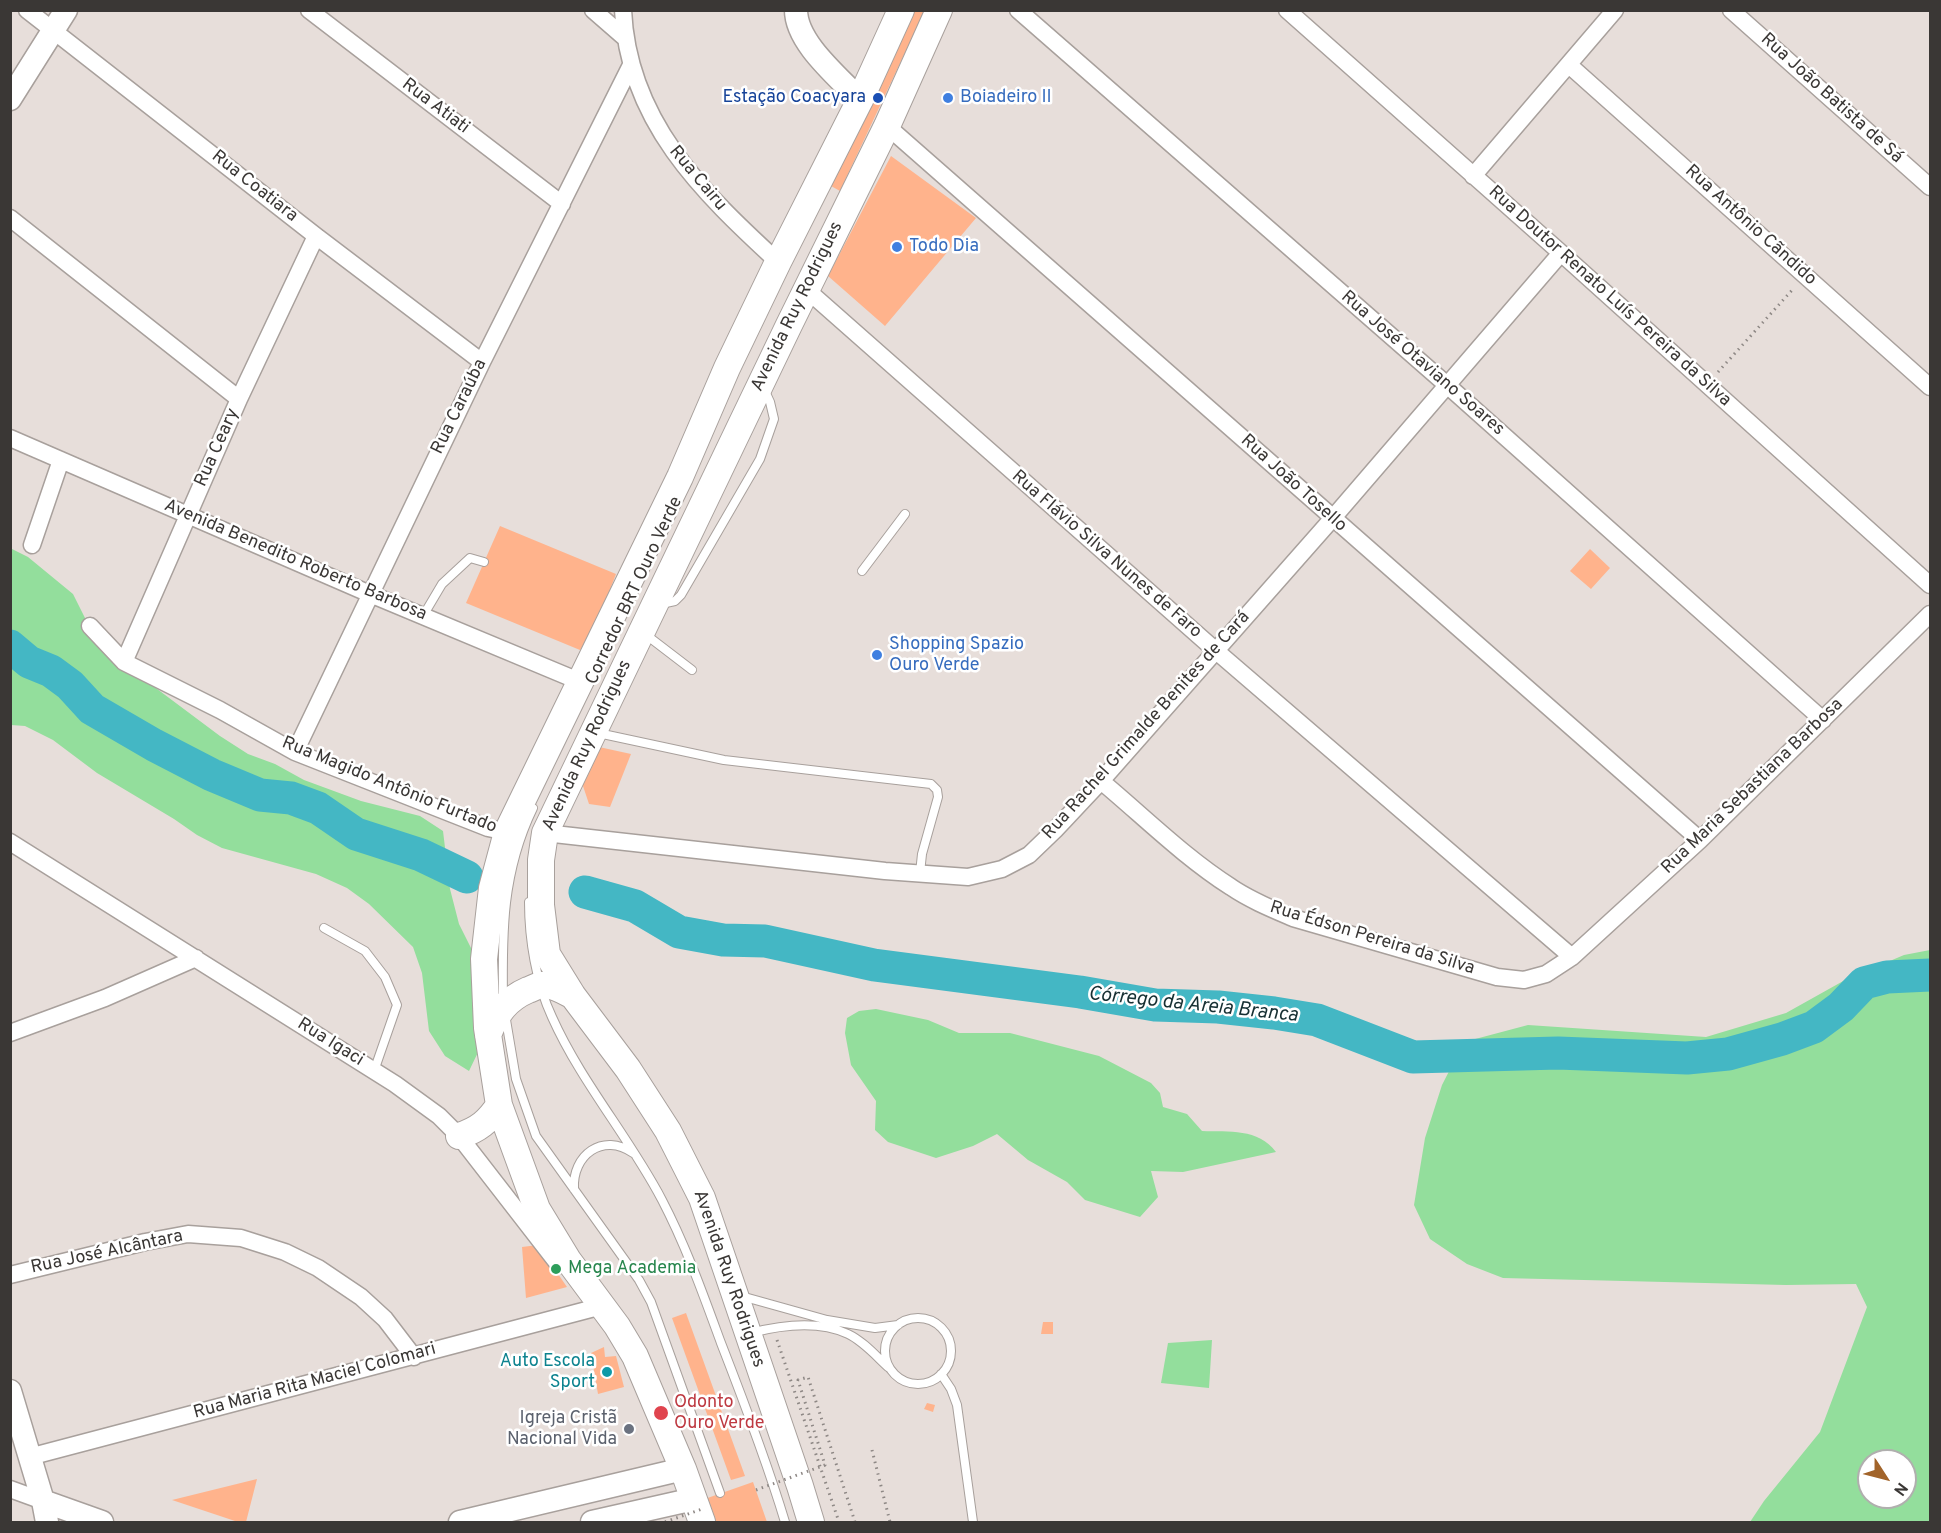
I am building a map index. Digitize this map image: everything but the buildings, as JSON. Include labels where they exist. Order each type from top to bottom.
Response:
[{"type":"main road","name":"Avenida Ruy Rodrigues","points":[[699,1510],[626,1339],[598,1307],[537,1209],[499,1105],[488,1035],[484,959],[492,888],[593,732],[642,632],[631,599],[680,477],[727,368],[860,100],[901,10]]},
{"type":"main road","name":"Avenida Ruy Rodrigues","points":[[811,1522],[702,1198],[668,1131],[628,1069],[573,996],[548,954],[541,905],[541,860],[532,828],[581,682],[761,383],[887,126],[939,10]]},
{"type":"main road","points":[[778,262],[807,290]]},
{"type":"main road","points":[[488,1035],[494,1020],[504,1006],[518,994],[542,985],[556,987],[573,996]]},
{"type":"main road","points":[[459,1136],[479,1128],[494,1114],[499,1105]]},
{"type":"street","name":"Rua Coatiara","points":[[27,10],[316,236],[482,362]]},
{"type":"street","points":[[10,99],[66,10]]},
{"type":"street","name":"Rua Atiati","points":[[309,10],[562,204]]},
{"type":"street","points":[[593,10],[624,37]]},
{"type":"street","name":"Rua Cairu","points":[[623,10],[624,37],[631,65],[648,111],[674,155],[730,218],[778,262]]},
{"type":"street","points":[[796,10],[796,17],[806,42],[860,100]]},
{"type":"street","name":"Rua José Otaviano Soares","points":[[1018,10],[1448,385],[1823,720]]},
{"type":"street","name":"Rua Doutor Renato Luís Pereira da Silva","points":[[1287,10],[1930,585]]},
{"type":"street","points":[[1473,176],[1615,10]]},
{"type":"street","name":"Rua João Batista de Sá","points":[[1731,10],[1930,187]]},
{"type":"street","name":"Rua Caraúba","points":[[295,752],[482,362],[631,65]]},
{"type":"street","name":"Rua Antônio Cãndido","points":[[1569,65],[1930,387]]},
{"type":"street","name":"Rua João Tosello","points":[[887,126],[1700,840]]},
{"type":"street","points":[[10,218],[239,399]]},
{"type":"street","name":"Rua Ceary","points":[[124,662],[239,399],[316,236]]},
{"type":"street","name":"Rua Rachel Grimalde Benites de Cará","points":[[532,828],[885,871],[968,877],[1002,869],[1029,855],[1055,831],[1101,780],[1332,519],[1561,253]]},
{"type":"street","name":"Rua Flávio Silva Nunes de Faro","points":[[807,290],[1215,650],[1572,957]]},
{"type":"street","name":"Avenida Benedito Roberto Barbosa","points":[[10,438],[370,594],[581,682]]},
{"type":"street","points":[[32,544],[61,460]]},
{"type":"street","name":"Rua Maria Sebastiana Barbosa","points":[[1572,957],[1700,840],[1930,614]]},
{"type":"street","name":"Rua Magido Antônio Furtado","points":[[90,626],[124,662],[220,710],[295,752],[488,828],[532,828]]},
{"type":"street","name":"Rua Édson Pereira da Silva","points":[[1101,780],[1230,887],[1264,906],[1293,918],[1497,977],[1524,980],[1546,974],[1572,957]]},
{"type":"street","name":"Rua Igaci","points":[[10,842],[414,1097],[459,1136],[598,1307]]},
{"type":"street","points":[[10,1033],[96,1002],[196,958]]},
{"type":"street","name":"Rua José Alcântara","points":[[10,1275],[145,1242],[188,1234],[241,1238],[285,1252],[318,1268],[362,1297],[385,1319],[414,1357]]},
{"type":"street","name":"Rua Maria Rita Maciel Colomari","points":[[29,1457],[598,1307]]},
{"type":"street","points":[[10,1391],[45,1512]]},
{"type":"street","points":[[460,1522],[683,1469]]},
{"type":"street","points":[[10,1489],[45,1512],[102,1522]]},
{"type":"street","points":[[592,1522],[699,1510]]},
{"type":"lane","points":[[817,206],[909,10]]},
{"type":"lane","points":[[898,78],[930,10]]},
{"type":"lane","name":"Corredor BRT Ouro Verde","points":[[631,599],[706,442]]},
{"type":"lane","points":[[862,571],[905,514]]},
{"type":"lane","points":[[423,616],[442,584],[470,558],[484,562]]},
{"type":"lane","points":[[642,632],[692,670]]},
{"type":"lane","points":[[593,732],[724,760],[931,784],[937,790],[938,797],[922,854],[920,873]]},
{"type":"lane","points":[[539,795],[532,828],[511,866],[503,935],[504,1006],[516,1079],[536,1136],[639,1280],[651,1302],[720,1493]]},
{"type":"lane","points":[[529,896],[529,930],[533,957],[551,1016],[578,1068],[636,1154],[662,1199],[688,1254],[751,1421],[785,1522]]},
{"type":"lane","points":[[324,928],[365,951],[385,977],[397,1005],[374,1071]]},
{"type":"lane","points":[[574,1189],[578,1165],[588,1152],[613,1145],[629,1149],[636,1154]]},
{"type":"lane","points":[[735,1295],[827,1320],[874,1328],[898,1325]]},
{"type":"lane","points":[[747,1334],[772,1327],[816,1325],[850,1335],[900,1379],[911,1383],[922,1383],[941,1374],[948,1365],[951,1354],[950,1343],[939,1325],[919,1318],[898,1325],[891,1332],[885,1352],[892,1371]]},
{"type":"lane","points":[[941,1374],[951,1389],[957,1405],[973,1522]]},
{"type":"path","points":[[1707,384],[1806,276]]},
{"type":"path","points":[[772,1327],[838,1522]]},
{"type":"path","points":[[756,1490],[825,1465],[798,1380],[808,1377],[855,1522]]},
{"type":"path","points":[[872,1450],[890,1522]]},
{"type":"path","points":[[665,1522],[699,1510]]},
{"type":"green space","points":[[10,548],[28,557],[73,594],[86,620],[125,665],[220,736],[248,754],[275,764],[304,780],[361,801],[420,816],[443,831],[450,889],[459,924],[474,954],[481,1046],[469,1071],[445,1056],[429,1031],[422,973],[413,947],[369,904],[347,888],[316,874],[222,848],[97,773],[53,740],[25,726],[11,725]]},
{"type":"green space","points":[[1930,950],[1930,1522],[1750,1522],[1764,1501],[1820,1432],[1867,1307],[1856,1284],[1786,1285],[1503,1278],[1467,1264],[1430,1239],[1414,1205],[1425,1138],[1442,1085],[1464,1042],[1528,1025],[1706,1037],[1786,1013],[1845,980],[1904,955]]},
{"type":"green space","points":[[876,1009],[928,1020],[959,1033],[1010,1033],[1099,1056],[1151,1083],[1160,1093],[1163,1107],[1187,1114],[1202,1131],[1252,1135],[1269,1144],[1276,1152],[1183,1172],[1151,1171],[1158,1197],[1140,1217],[1085,1200],[1067,1182],[1028,1160],[997,1134],[973,1146],[936,1158],[888,1142],[875,1130],[876,1101],[851,1065],[845,1033],[847,1018],[859,1011]]},
{"type":"green space","points":[[1212,1340],[1209,1388],[1161,1383],[1168,1343]]},
{"type":"waterway","name":"Córrego da Areia Branca","points":[[10,646],[29,662],[51,671],[70,685],[92,709],[212,775],[260,795],[291,798],[318,808],[356,834],[421,855],[467,877]]},
{"type":"waterway","name":"Córrego da Areia Branca","points":[[585,892],[635,906],[679,932],[723,940],[765,941],[874,965],[1080,992],[1155,1005],[1218,1007],[1317,1020],[1413,1057],[1558,1053],[1687,1058],[1728,1054],[1782,1039],[1814,1027],[1841,1007],[1864,983],[1887,977],[1930,975]]},
{"type":"place","name":"Estação Coacyara","points":[[878,98]]},
{"type":"place","name":"Boiadeiro II","points":[[948,98]]},
{"type":"place","name":"Todo Dia","points":[[897,247]]},
{"type":"place","name":"Shopping Spazio Ouro Verde","points":[[877,655]]},
{"type":"place","name":"Mega Academia","points":[[556,1269]]},
{"type":"place","name":"Auto Escola Sport","points":[[607,1372]]},
{"type":"place","name":"Odonto Ouro Verde","points":[[661,1413]]},
{"type":"place","name":"Igreja Cristã Nacional Vida","points":[[629,1429]]}]
